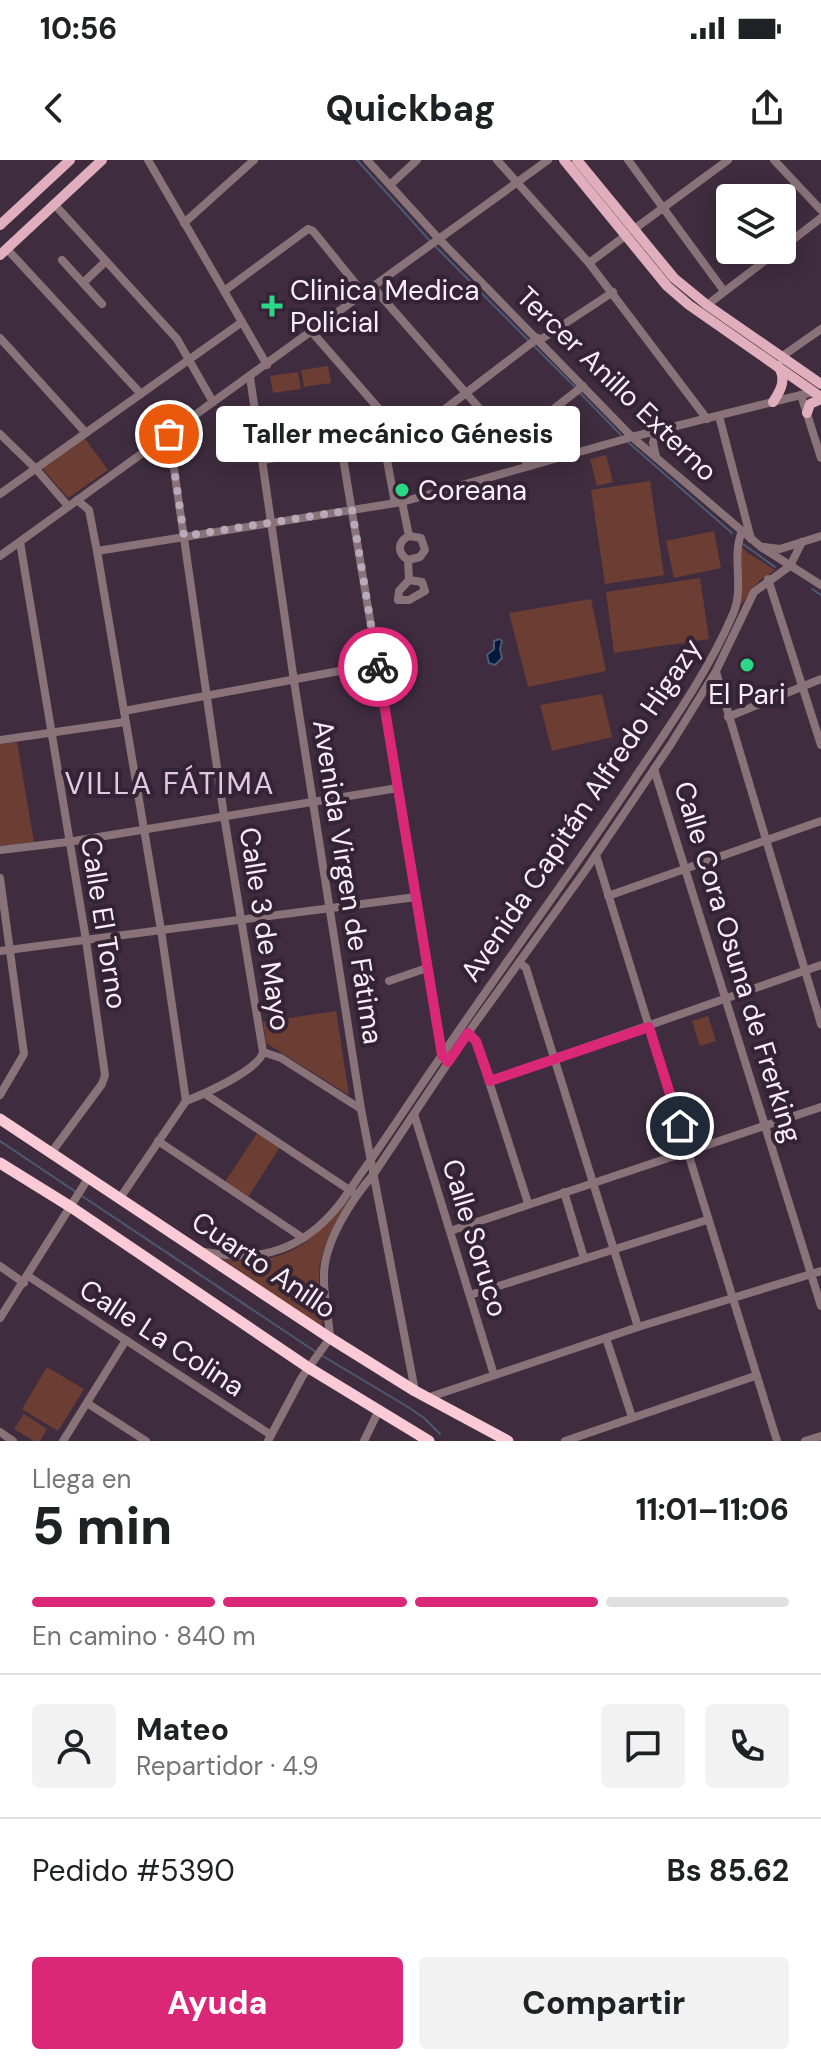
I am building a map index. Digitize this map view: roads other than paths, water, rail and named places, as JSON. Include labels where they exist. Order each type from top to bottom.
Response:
[{"type":"highway","name":"Cuarto Anillo","points":[[0,1119],[199,1251],[328,1342],[503,1440]]},
{"type":"highway","points":[[0,1163],[76,1198],[378,1412],[424,1440]]},
{"type":"main road","points":[[0,224],[70,160]]},
{"type":"main road","points":[[4,252],[102,160]]},
{"type":"main road","points":[[564,160],[661,266],[819,393],[807,413]]},
{"type":"main road","points":[[577,160],[600,189],[653,272],[689,305],[777,358],[782,386],[773,402]]},
{"type":"main road","points":[[578,176],[585,174],[600,189]]},
{"type":"main road","points":[[689,305],[707,305]]},
{"type":"street","points":[[148,160],[267,365]]},
{"type":"street","points":[[184,223],[254,160]]},
{"type":"street","name":"Tercer Anillo Externo","points":[[367,160],[438,241],[578,390],[630,438],[751,539],[821,585]]},
{"type":"street","points":[[390,185],[417,160]]},
{"type":"street","points":[[497,160],[613,292],[707,419]]},
{"type":"street","points":[[0,556],[548,160]]},
{"type":"street","points":[[628,160],[724,291]]},
{"type":"street","points":[[589,263],[728,160]]},
{"type":"street","points":[[774,160],[821,210]]},
{"type":"street","points":[[55,205],[177,339],[213,402]]},
{"type":"street","points":[[796,237],[821,218]]},
{"type":"street","points":[[224,291],[308,229],[313,231],[364,294]]},
{"type":"street","points":[[4,252],[141,394]]},
{"type":"street","points":[[62,260],[102,304]]},
{"type":"street","points":[[83,283],[105,262]]},
{"type":"street","points":[[707,305],[760,264]]},
{"type":"street","points":[[373,287],[530,466]]},
{"type":"street","points":[[312,332],[399,432],[411,435],[535,341],[613,292]]},
{"type":"street","points":[[0,494],[242,322]]},
{"type":"street","points":[[777,358],[821,329]]},
{"type":"street","points":[[0,338],[86,433]]},
{"type":"street","name":"Avenida Virgen de Fátima","points":[[250,377],[361,1109],[415,1391]]},
{"type":"street","points":[[510,443],[578,390]]},
{"type":"street","points":[[97,551],[398,503],[656,431],[819,393]]},
{"type":"street","points":[[801,395],[821,458]]},
{"type":"street","points":[[719,416],[751,539]]},
{"type":"street","points":[[656,431],[653,449],[658,460]]},
{"type":"street","points":[[263,460],[383,439],[399,432]]},
{"type":"street","points":[[0,434],[68,506]]},
{"type":"street","name":"Calle 3 de Mayo","points":[[169,434],[224,816],[263,1052],[257,1063],[205,1094],[186,1101]]},
{"type":"street","points":[[383,439],[409,536]]},
{"type":"street","points":[[341,446],[427,968],[445,1059]]},
{"type":"street","points":[[77,500],[89,510],[97,551],[161,930],[186,1101],[120,1198]]},
{"type":"street","name":"Avenida Capitán Alfredo Higazy","points":[[328,1342],[325,1260],[353,1192],[372,1159],[445,1059],[684,703],[734,612],[740,583],[737,550],[742,531]]},
{"type":"street","points":[[408,560],[420,557],[425,550],[421,538],[409,536],[402,540],[400,548],[408,560],[409,580]]},
{"type":"street","points":[[761,547],[780,549],[821,536]]},
{"type":"street","name":"Calle El Torno","points":[[20,542],[86,940],[105,1075],[102,1084],[51,1153]]},
{"type":"street","points":[[790,566],[802,542]]},
{"type":"street","name":"Avenida Capitán Alfredo Higazy","points":[[199,1251],[224,1256],[277,1252],[303,1238],[373,1175],[414,1114],[445,1059],[468,1033],[585,871],[654,769],[716,671],[754,592],[790,566]]},
{"type":"street","points":[[768,579],[821,745]]},
{"type":"street","points":[[124,711],[377,664]]},
{"type":"street","points":[[716,671],[821,1024]]},
{"type":"street","points":[[728,717],[821,679]]},
{"type":"street","points":[[0,740],[125,722]]},
{"type":"street","name":"Calle Cora Osuna de Frerking","points":[[654,769],[821,1306]]},
{"type":"street","points":[[0,850],[68,842],[398,788]]},
{"type":"street","points":[[608,896],[821,821]]},
{"type":"street","points":[[596,855],[777,1441]]},
{"type":"street","points":[[576,864],[585,871]]},
{"type":"street","points":[[0,878],[5,950],[24,1054],[0,1095]]},
{"type":"street","points":[[5,950],[416,897]]},
{"type":"street","points":[[519,962],[526,968],[638,1327]]},
{"type":"street","points":[[490,1081],[821,965]]},
{"type":"street","points":[[389,981],[427,968]]},
{"type":"street","points":[[468,1033],[476,1041],[528,1203]]},
{"type":"street","points":[[263,1052],[281,1058],[361,1109]]},
{"type":"street","points":[[205,1094],[353,1192]]},
{"type":"street","points":[[450,1231],[821,1107]]},
{"type":"street","name":"Calle Soruco","points":[[414,1114],[494,1375]]},
{"type":"street","points":[[158,1141],[303,1238]]},
{"type":"street","points":[[0,1318],[89,1177]]},
{"type":"street","points":[[564,1192],[584,1258]]},
{"type":"street","points":[[470,1295],[707,1220]]},
{"type":"street","name":"Calle La Colina","points":[[0,1266],[126,1340],[270,1438]]},
{"type":"street","points":[[426,1398],[638,1327],[821,1271]]},
{"type":"street","points":[[606,1338],[632,1417]]},
{"type":"street","points":[[63,1441],[126,1340]]},
{"type":"street","points":[[270,1438],[328,1342]]},
{"type":"street","points":[[565,1441],[755,1376]]},
{"type":"street","points":[[87,1403],[146,1441]]},
{"type":"street","points":[[364,1441],[378,1412]]},
{"type":"street","points":[[0,1432],[13,1441]]},
{"type":"street","points":[[805,1441],[821,1436]]},
{"type":"water","points":[[494,641],[502,641],[502,658],[495,665],[489,663],[487,655],[494,649]]},
{"type":"waterway","points":[[357,160],[431,242]]},
{"type":"waterway","points":[[436,247],[530,342]]},
{"type":"waterway","points":[[534,346],[575,387]]},
{"type":"waterway","points":[[579,392],[621,435]]},
{"type":"waterway","points":[[629,443],[732,533]]},
{"type":"waterway","points":[[743,544],[775,567]]},
{"type":"waterway","points":[[812,589],[821,595]]},
{"type":"waterway","points":[[0,1141],[76,1192]]},
{"type":"waterway","points":[[82,1196],[316,1352]]},
{"type":"waterway","points":[[321,1355],[408,1407],[440,1434]]},
{"type":"place","name":"Clinica Medica Policial","points":[[272,306]]},
{"type":"place","name":"Taller mecánico Génesis","points":[[169,434]]},
{"type":"place","name":"Coreana","points":[[402,490]]},
{"type":"place","name":"El Pari","points":[[747,665]]},
{"type":"district","name":"VILLA FÁTIMA","points":[[170,783]]}]
